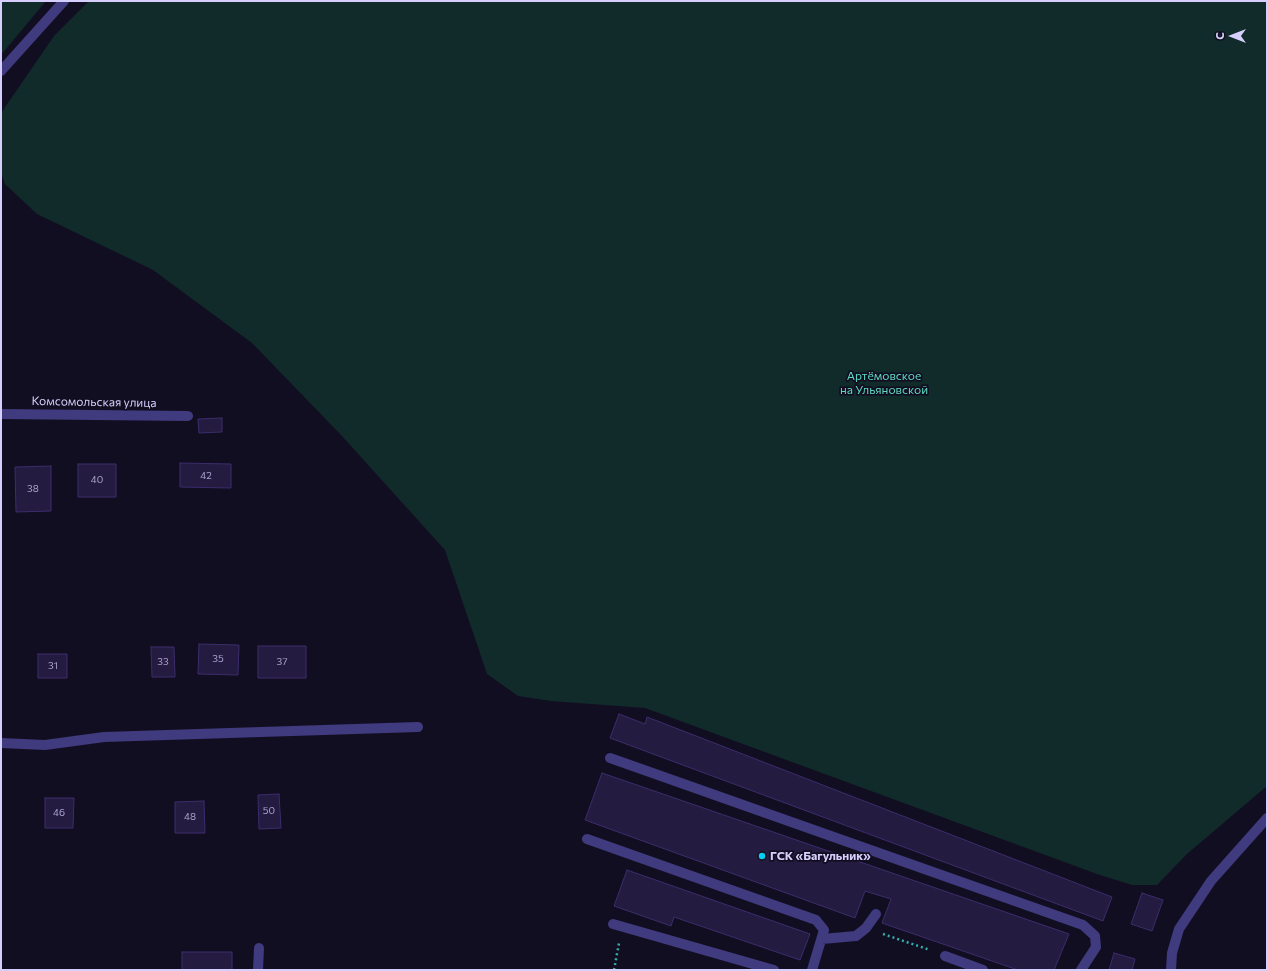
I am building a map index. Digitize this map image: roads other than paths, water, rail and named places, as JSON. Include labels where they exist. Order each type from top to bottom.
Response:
[{"type":"street","points":[[1,71],[64,1]]},
{"type":"street","name":"Комсомольская улица","points":[[1,414],[188,416]]},
{"type":"street","points":[[1,743],[45,745],[104,738],[418,727]]},
{"type":"street","points":[[610,758],[1083,925],[1095,936],[1096,947],[1081,970]]},
{"type":"street","points":[[1171,970],[1172,953],[1179,929],[1211,881],[1267,818]]},
{"type":"street","points":[[588,839],[816,920],[824,930],[812,970]]},
{"type":"street","points":[[822,939],[856,936],[866,928],[876,914]]},
{"type":"street","points":[[613,924],[774,970]]},
{"type":"street","points":[[258,970],[259,948]]},
{"type":"street","points":[[945,956],[983,970]]},
{"type":"place","name":"ГСК «Багульник»","points":[[762,856]]},
{"type":"park label","name":"Артёмовское на Ульяновской","points":[[884,383]]}]
